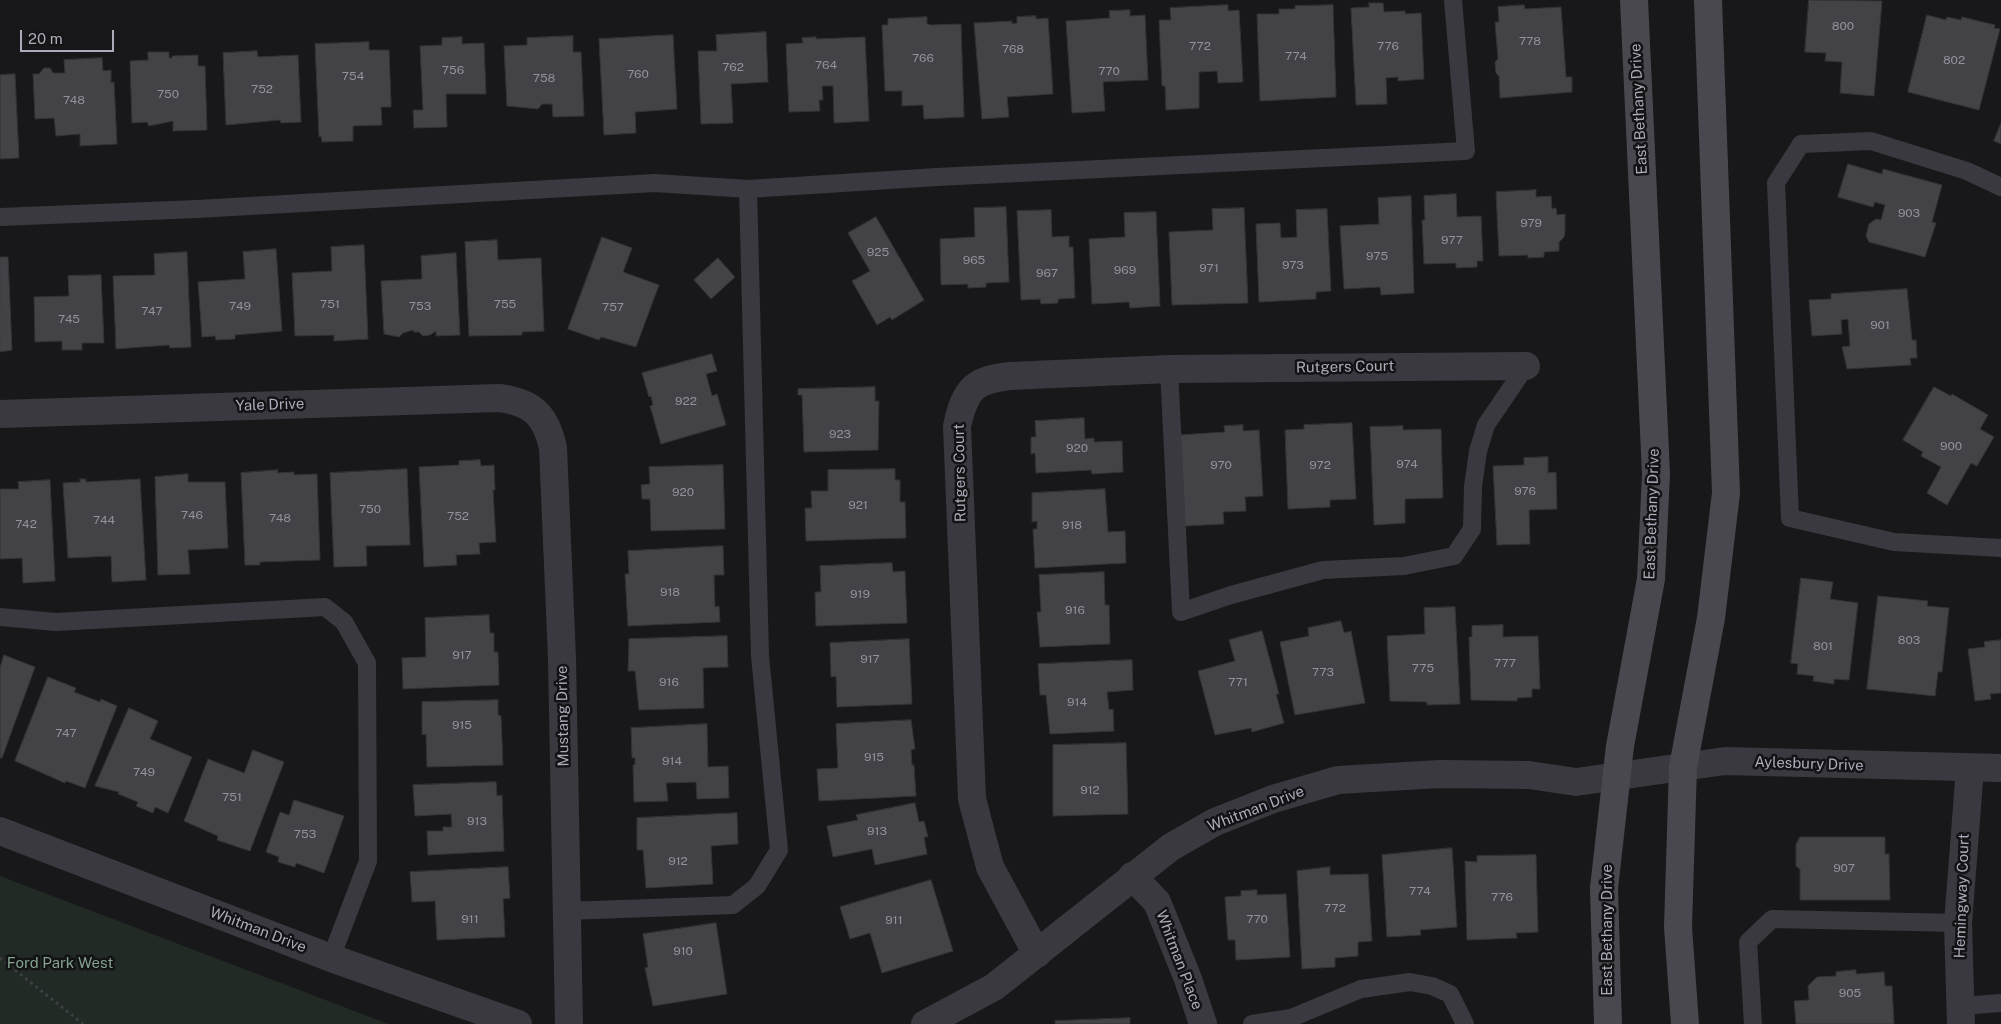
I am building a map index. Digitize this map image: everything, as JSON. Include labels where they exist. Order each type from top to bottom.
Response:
[{"type":"main road","name":"East Bethany Drive","points":[[1608,1024],[1604,888],[1617,776],[1631,680],[1651,579],[1656,474],[1634,0]]},
{"type":"main road","points":[[1685,1024],[1678,926],[1683,767],[1711,618],[1726,493],[1708,0]]},
{"type":"street","name":"Rutgers Court","points":[[1037,954],[990,867],[972,798],[957,426],[963,400],[974,387],[990,378],[1169,369],[1526,366]]},
{"type":"street","name":"Yale Drive","points":[[0,414],[499,398],[515,400],[530,407],[536,413]]},
{"type":"street","name":"Mustang Drive","points":[[536,413],[542,418],[549,432],[553,448],[562,658],[569,1024]]},
{"type":"street","name":"Aylesbury Drive","points":[[1617,776],[1725,761],[2001,768]]},
{"type":"street","name":"Hemingway Court","points":[[1961,1015],[1958,923],[1970,768]]},
{"type":"street","name":"Whitman Drive","points":[[925,1024],[994,987],[1171,847],[1214,822],[1273,800],[1338,780],[1440,774],[1529,774],[1576,782],[1617,776]]},
{"type":"street","name":"Whitman Drive","points":[[0,831],[331,958],[518,1024]]},
{"type":"street","name":"Whitman Place","points":[[1132,876],[1157,902],[1188,979],[1203,1024]]},
{"type":"lane","points":[[0,216],[198,209],[655,183],[748,189],[937,177],[1466,151],[1454,0]]},
{"type":"lane","points":[[2001,187],[1967,172],[1871,141],[1801,144],[1776,184],[1790,518],[1894,542],[2001,548]]},
{"type":"lane","points":[[566,911],[733,905],[758,886],[779,850],[760,656],[748,189]]},
{"type":"lane","points":[[1169,369],[1180,612],[1232,595],[1323,570],[1404,566],[1454,556],[1472,529],[1474,478],[1478,452],[1486,426],[1526,366]]},
{"type":"lane","points":[[0,617],[56,622],[325,607],[344,622],[367,663],[368,860],[331,958]]},
{"type":"lane","points":[[1753,1024],[1748,942],[1772,919],[1958,923]]},
{"type":"lane","points":[[1252,1024],[1291,1018],[1361,989],[1410,982],[1432,986],[1450,994],[1465,1024]]},
{"type":"lane","points":[[1961,1015],[2001,1003]]},
{"type":"path","points":[[0,958],[83,1024]]},
{"type":"green space","name":"Ford Park West","points":[[0,876],[378,1020],[389,1024],[0,1024]]},
{"type":"building","points":[[1809,0],[1882,1],[1874,96],[1840,93],[1842,62],[1825,61],[1826,53],[1805,52]]},
{"type":"building","points":[[1369,3],[1383,3],[1384,12],[1405,11],[1405,14],[1421,13],[1424,79],[1398,81],[1398,77],[1386,78],[1387,104],[1356,105],[1351,8],[1369,7]]},
{"type":"building","points":[[1228,5],[1228,11],[1239,10],[1243,82],[1218,83],[1217,71],[1199,72],[1199,108],[1166,110],[1165,86],[1162,86],[1159,20],[1171,20],[1170,8]]},
{"type":"building","points":[[1333,5],[1336,97],[1260,101],[1257,14],[1279,14],[1279,9],[1295,9],[1295,6]]},
{"type":"building","points":[[1524,5],[1525,9],[1561,7],[1566,77],[1572,77],[1572,92],[1500,98],[1499,76],[1496,73],[1495,62],[1498,59],[1495,22],[1499,22],[1498,7]]},
{"type":"building","points":[[1130,10],[1130,16],[1145,15],[1148,80],[1103,82],[1105,111],[1072,113],[1066,21],[1110,18],[1109,11]]},
{"type":"building","points":[[1927,15],[1946,20],[1947,17],[1961,20],[1962,17],[1995,25],[1994,28],[2000,29],[1979,110],[1908,92]]},
{"type":"building","points":[[1036,16],[1036,19],[1048,18],[1053,94],[1007,97],[1009,117],[982,119],[974,23],[1012,21],[1012,24],[1017,23],[1017,17]]},
{"type":"building","points":[[927,17],[927,24],[931,25],[961,24],[964,117],[924,119],[923,105],[902,106],[902,91],[885,91],[882,25],[888,25],[888,19]]},
{"type":"building","points":[[766,32],[768,82],[731,84],[733,123],[701,124],[698,51],[717,51],[716,35]]},
{"type":"building","points":[[673,35],[677,109],[635,112],[636,133],[604,135],[599,39]]},
{"type":"building","points":[[573,36],[573,52],[581,52],[584,116],[553,117],[552,104],[542,104],[538,109],[507,106],[504,46],[527,45],[527,38]]},
{"type":"building","points":[[462,37],[462,44],[484,43],[486,94],[446,94],[447,127],[414,128],[413,110],[423,110],[420,46],[442,45],[442,38]]},
{"type":"building","points":[[816,37],[816,39],[865,37],[869,121],[834,123],[833,86],[822,86],[823,100],[819,100],[820,111],[789,112],[786,44],[803,43],[802,38]]},
{"type":"building","points":[[369,42],[369,50],[389,50],[391,107],[381,107],[382,125],[353,126],[353,141],[322,142],[321,136],[319,137],[315,44]]},
{"type":"building","points":[[257,51],[258,57],[298,55],[301,122],[281,123],[280,120],[226,125],[223,53]]},
{"type":"building","points":[[148,52],[169,52],[169,58],[172,58],[172,56],[198,55],[198,66],[205,66],[207,130],[173,131],[173,121],[149,126],[147,122],[132,123],[130,61],[148,60]]},
{"type":"building","points":[[102,58],[103,71],[111,70],[111,83],[114,82],[117,144],[80,146],[80,134],[56,136],[54,118],[35,119],[33,74],[39,74],[44,68],[50,68],[53,73],[65,73],[64,60]]},
{"type":"building","points":[[15,74],[19,158],[0,159],[0,75]]},
{"type":"building","points":[[2001,123],[2001,144],[1994,141]]},
{"type":"building","points":[[1848,164],[1882,174],[1883,169],[1942,185],[1932,222],[1936,223],[1925,257],[1869,242],[1866,236],[1869,224],[1876,219],[1881,220],[1885,205],[1875,202],[1873,207],[1838,197]]},
{"type":"building","points":[[1536,190],[1536,197],[1551,196],[1552,209],[1556,208],[1557,215],[1565,214],[1565,232],[1564,237],[1559,242],[1559,251],[1544,252],[1544,257],[1528,258],[1528,255],[1499,256],[1496,192]]},
{"type":"building","points":[[1456,194],[1457,217],[1481,216],[1483,261],[1477,261],[1477,267],[1456,268],[1456,263],[1424,264],[1422,220],[1425,220],[1424,196]]},
{"type":"building","points":[[1411,196],[1414,293],[1381,295],[1380,287],[1344,289],[1340,226],[1379,224],[1378,198]]},
{"type":"building","points":[[1006,207],[1009,282],[986,283],[986,287],[968,288],[968,284],[941,285],[940,239],[975,237],[974,208]]},
{"type":"building","points":[[1244,208],[1248,303],[1172,305],[1169,232],[1213,230],[1212,209]]},
{"type":"building","points":[[1327,209],[1331,291],[1316,292],[1316,299],[1259,302],[1256,224],[1280,223],[1281,238],[1297,237],[1296,210]]},
{"type":"building","points":[[1051,210],[1052,237],[1069,236],[1069,247],[1073,247],[1075,298],[1058,299],[1058,303],[1041,304],[1040,299],[1021,300],[1017,211]]},
{"type":"building","points":[[1156,212],[1160,306],[1130,308],[1129,302],[1092,304],[1089,239],[1125,237],[1124,213]]},
{"type":"building","points":[[876,217],[924,300],[892,320],[890,317],[877,325],[852,281],[870,271],[848,233]]},
{"type":"building","points":[[602,237],[632,248],[623,272],[659,285],[636,347],[601,337],[599,340],[568,329]]},
{"type":"building","points":[[497,240],[498,260],[541,258],[544,331],[522,332],[522,335],[469,336],[465,242]]},
{"type":"building","points":[[364,245],[368,339],[334,341],[334,335],[295,336],[292,273],[332,271],[331,247]]},
{"type":"building","points":[[276,249],[282,331],[235,335],[235,339],[216,340],[215,336],[202,337],[198,282],[245,279],[243,252]]},
{"type":"building","points":[[187,252],[191,347],[170,348],[169,345],[116,349],[113,276],[155,275],[154,254]]},
{"type":"building","points":[[456,253],[460,335],[436,336],[436,331],[430,335],[423,336],[413,330],[403,333],[399,337],[384,334],[381,281],[422,279],[421,256]]},
{"type":"building","points":[[0,257],[8,257],[12,350],[0,352]]},
{"type":"building","points":[[718,258],[735,277],[711,299],[694,280]]},
{"type":"building","points":[[101,275],[104,343],[82,343],[82,350],[62,350],[62,341],[35,342],[34,297],[69,296],[68,276]]},
{"type":"building","points":[[1907,289],[1912,340],[1916,340],[1917,358],[1910,358],[1911,365],[1847,369],[1842,347],[1850,346],[1848,319],[1841,320],[1842,334],[1812,336],[1809,300],[1831,299],[1831,294]]},
{"type":"building","points":[[712,354],[717,371],[706,374],[712,396],[717,394],[726,425],[661,444],[650,406],[653,405],[651,396],[649,397],[642,373]]},
{"type":"building","points":[[875,387],[875,401],[879,401],[878,450],[804,452],[802,395],[798,395],[798,389]]},
{"type":"building","points":[[1934,387],[1951,396],[1952,394],[1988,415],[1980,429],[1994,437],[1977,466],[1971,463],[1947,505],[1927,493],[1941,467],[1921,456],[1923,452],[1903,440]]},
{"type":"building","points":[[1084,418],[1085,439],[1094,438],[1094,442],[1122,441],[1123,472],[1092,474],[1091,470],[1036,473],[1035,453],[1031,454],[1031,437],[1036,437],[1035,421]]},
{"type":"building","points":[[1352,423],[1356,499],[1330,500],[1330,507],[1288,509],[1285,430],[1304,429],[1304,425]]},
{"type":"building","points":[[1243,425],[1243,431],[1259,430],[1263,496],[1245,497],[1246,511],[1223,512],[1224,524],[1185,526],[1180,435],[1225,432],[1224,426]]},
{"type":"building","points":[[1403,426],[1403,430],[1441,429],[1443,498],[1405,499],[1405,523],[1374,525],[1370,427]]},
{"type":"building","points":[[1548,457],[1548,473],[1556,472],[1557,509],[1529,510],[1530,544],[1497,545],[1493,466],[1524,465],[1524,458]]},
{"type":"building","points":[[480,460],[481,466],[494,465],[495,490],[493,490],[496,542],[479,543],[480,554],[456,555],[457,565],[424,567],[419,467],[459,465],[459,461]]},
{"type":"building","points":[[723,465],[725,529],[651,531],[650,499],[642,499],[641,485],[650,484],[649,467]]},
{"type":"building","points":[[407,469],[410,545],[366,546],[367,566],[334,567],[330,473]]},
{"type":"building","points":[[895,469],[895,480],[900,480],[900,502],[905,502],[906,538],[806,541],[805,508],[812,508],[811,491],[828,491],[828,470]]},
{"type":"building","points":[[278,470],[277,473],[294,472],[294,475],[317,474],[320,560],[260,562],[260,565],[245,565],[241,473]]},
{"type":"building","points":[[188,474],[188,482],[225,482],[228,548],[188,550],[190,574],[158,575],[155,477]]},
{"type":"building","points":[[80,479],[86,479],[86,482],[140,479],[146,580],[112,582],[111,556],[68,558],[63,483],[80,482]]},
{"type":"building","points":[[50,480],[55,581],[23,583],[22,558],[0,559],[0,489],[19,489],[18,482]]},
{"type":"building","points":[[1105,489],[1108,532],[1125,531],[1126,563],[1035,568],[1033,529],[1037,529],[1037,521],[1032,522],[1032,493]]},
{"type":"building","points":[[723,546],[724,575],[714,575],[715,607],[719,606],[720,622],[628,626],[625,574],[629,574],[628,551]]},
{"type":"building","points":[[892,563],[893,572],[905,571],[907,623],[816,626],[815,592],[821,592],[820,566]]},
{"type":"building","points":[[1104,572],[1105,605],[1109,605],[1110,644],[1040,647],[1037,612],[1041,612],[1039,575]]},
{"type":"building","points":[[1801,578],[1833,582],[1830,599],[1858,603],[1849,680],[1834,679],[1834,684],[1813,681],[1814,676],[1797,674],[1798,664],[1791,663]]},
{"type":"building","points":[[1878,596],[1928,601],[1927,606],[1949,608],[1942,672],[1938,672],[1935,696],[1867,689]]},
{"type":"building","points":[[1455,607],[1460,704],[1427,705],[1427,702],[1390,701],[1387,636],[1425,634],[1424,608]]},
{"type":"building","points":[[489,615],[490,633],[494,633],[494,652],[498,652],[499,685],[403,689],[402,658],[426,657],[425,618]]},
{"type":"building","points":[[1341,621],[1344,633],[1351,631],[1365,703],[1295,715],[1280,642],[1309,636],[1308,628]]},
{"type":"building","points":[[1503,625],[1503,637],[1538,636],[1540,689],[1532,689],[1532,697],[1517,698],[1517,701],[1471,700],[1469,637],[1472,637],[1472,626]]},
{"type":"building","points":[[1262,631],[1279,694],[1276,694],[1284,723],[1252,732],[1251,728],[1215,735],[1198,671],[1235,661],[1229,640]]},
{"type":"building","points":[[727,636],[728,667],[703,668],[704,708],[639,710],[635,671],[628,671],[629,639]]},
{"type":"building","points":[[909,639],[912,704],[837,707],[836,676],[831,677],[830,643]]},
{"type":"building","points":[[2001,640],[2001,693],[1990,694],[1991,699],[1975,701],[1968,649],[1985,647],[1984,642]]},
{"type":"building","points":[[4,655],[35,667],[2,758],[0,758],[0,668]]},
{"type":"building","points":[[1132,660],[1133,690],[1107,692],[1109,710],[1113,709],[1114,731],[1050,734],[1046,695],[1040,695],[1038,664]]},
{"type":"building","points":[[48,677],[76,688],[74,692],[100,702],[101,699],[117,706],[85,788],[66,781],[65,783],[15,761]]},
{"type":"building","points":[[498,700],[498,715],[501,716],[503,765],[427,767],[426,734],[422,735],[422,702]]},
{"type":"building","points":[[129,708],[158,721],[150,739],[192,757],[168,813],[155,807],[153,813],[136,806],[138,802],[118,794],[119,792],[95,786]]},
{"type":"building","points":[[911,720],[915,749],[911,750],[916,796],[819,801],[817,769],[838,768],[836,724]]},
{"type":"building","points":[[707,724],[708,767],[728,766],[729,798],[697,799],[696,782],[666,783],[668,801],[634,802],[633,765],[635,765],[635,758],[632,758],[631,728]]},
{"type":"building","points":[[1126,743],[1128,814],[1053,816],[1053,745]]},
{"type":"building","points":[[253,750],[284,762],[250,851],[217,840],[218,836],[184,821],[208,759],[244,773]]},
{"type":"building","points":[[496,782],[497,796],[502,795],[504,851],[428,855],[427,831],[443,831],[443,827],[452,827],[451,814],[415,816],[413,785]]},
{"type":"building","points":[[294,800],[344,816],[324,873],[296,863],[295,867],[278,862],[279,857],[266,852],[280,812],[289,815]]},
{"type":"building","points":[[915,803],[919,822],[924,821],[928,837],[924,837],[927,854],[875,865],[872,849],[833,857],[827,826],[858,820],[856,815]]},
{"type":"building","points":[[737,813],[738,844],[711,846],[713,884],[646,888],[643,850],[637,850],[637,818]]},
{"type":"building","points":[[1800,837],[1885,837],[1885,854],[1889,854],[1890,900],[1800,900],[1800,869],[1796,866],[1796,845]]},
{"type":"building","points":[[1452,848],[1457,927],[1420,930],[1421,935],[1387,937],[1382,855]]},
{"type":"building","points":[[1536,855],[1538,932],[1516,933],[1517,938],[1467,940],[1465,861],[1477,862],[1477,856]]},
{"type":"building","points":[[508,867],[510,898],[503,899],[505,937],[437,940],[435,901],[412,902],[410,872]]},
{"type":"building","points":[[1330,867],[1330,875],[1368,874],[1372,941],[1358,942],[1358,956],[1335,958],[1335,967],[1302,969],[1297,871]]},
{"type":"building","points":[[931,880],[953,951],[882,973],[870,933],[850,939],[840,907]]},
{"type":"building","points":[[1257,890],[1257,895],[1286,894],[1290,957],[1236,960],[1235,940],[1228,940],[1225,897],[1241,896],[1241,891]]},
{"type":"building","points":[[716,923],[727,994],[653,1006],[645,968],[648,967],[643,934]]},
{"type":"building","points":[[1856,970],[1856,974],[1884,972],[1885,986],[1892,986],[1894,1024],[1796,1024],[1794,1001],[1809,1000],[1808,986],[1817,977],[1836,976],[1836,972]]},
{"type":"building","points":[[1130,1018],[1130,1024],[1055,1024],[1055,1021]]}]
